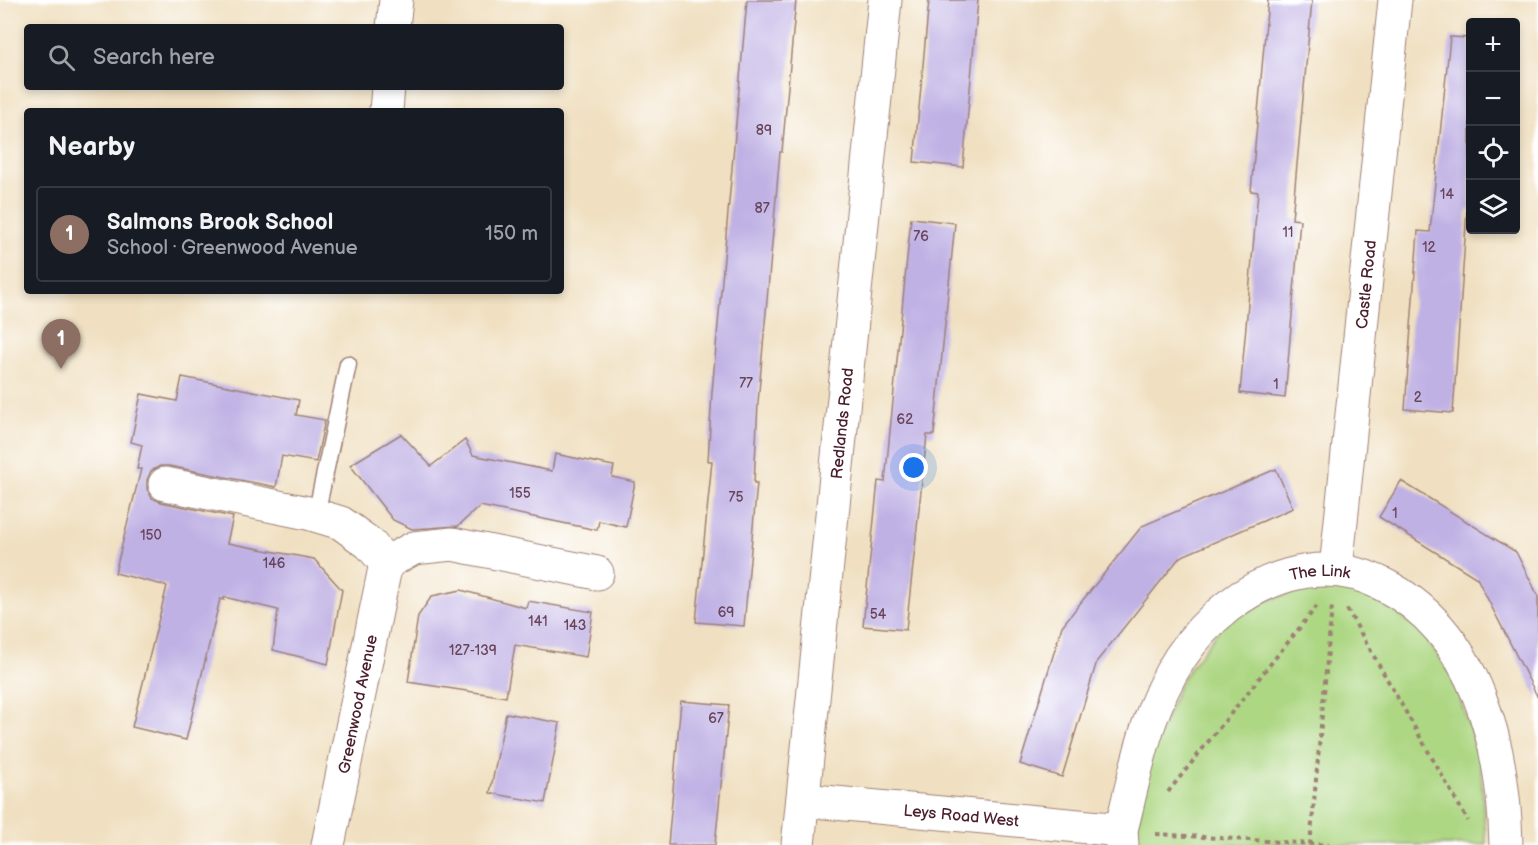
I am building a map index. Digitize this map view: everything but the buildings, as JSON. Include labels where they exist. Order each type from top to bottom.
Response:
[{"type":"street","points":[[393,24],[396,0]]},
{"type":"street","name":"Redlands Road","points":[[798,845],[885,0]]},
{"type":"street","name":"Castle Road","points":[[1334,583],[1395,0]]},
{"type":"street","points":[[386,108],[388,90]]},
{"type":"street","points":[[165,484],[316,515],[340,523],[370,544],[386,563],[414,548],[452,544],[597,573]]},
{"type":"street","name":"Greenwood Avenue","points":[[328,845],[386,563]]},
{"type":"street","name":"The Link","points":[[1130,836],[1147,723],[1179,659],[1204,627],[1234,601],[1266,582],[1299,573],[1334,583],[1367,577],[1400,593],[1435,622],[1461,658],[1488,717],[1502,775],[1506,845]]},
{"type":"street","name":"Leys Road West","points":[[803,800],[1130,836]]},
{"type":"lane","points":[[316,515],[348,364]]},
{"type":"path","points":[[1310,844],[1334,583]]},
{"type":"path","points":[[1165,796],[1319,604]]},
{"type":"path","points":[[1346,606],[1470,824]]},
{"type":"path","points":[[1130,836],[1329,845]]},
{"type":"green space","points":[[1312,586],[1352,588],[1395,611],[1423,634],[1451,674],[1480,758],[1486,845],[1137,845],[1136,833],[1149,759],[1182,679],[1224,623],[1263,602]]},
{"type":"place","name":"Salmons Brook School","points":[[61,369]]}]
